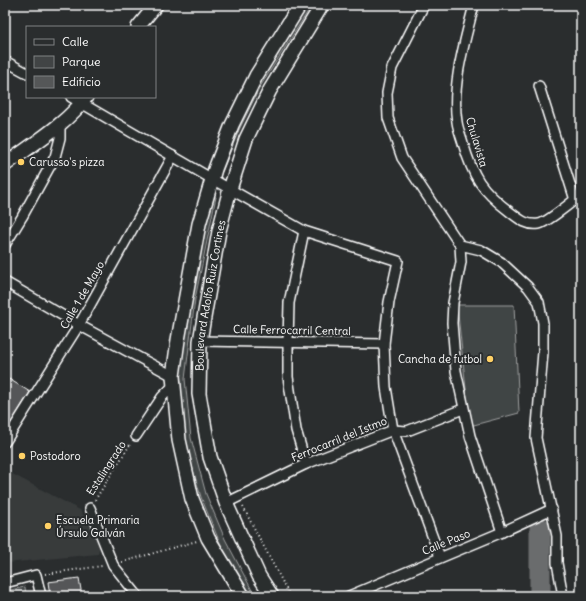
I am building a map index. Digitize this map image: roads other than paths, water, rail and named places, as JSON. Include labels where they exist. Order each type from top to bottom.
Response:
[{"type":"main road","points":[[139,26],[156,5]]},
{"type":"main road","name":"Boulevard Adolfo Ruiz Cortines","points":[[243,596],[208,538],[192,499],[179,440],[174,380],[178,340],[199,224],[212,179],[232,126],[256,76],[300,5]]},
{"type":"main road","name":"Boulevard Adolfo Ruiz Cortines","points":[[272,596],[259,576],[226,502],[210,457],[199,394],[200,341],[219,231],[230,189],[246,139],[270,90],[322,5]]},
{"type":"main road","points":[[5,165],[60,124],[80,99]]},
{"type":"street","points":[[424,5],[392,68],[387,93],[388,118],[402,158],[460,245],[461,262],[453,303],[452,323],[456,371],[470,436],[502,532]]},
{"type":"street","name":"Chulavista","points":[[474,5],[460,67],[456,95],[457,122],[469,163],[479,182],[495,201],[521,221],[532,225],[541,224],[578,197]]},
{"type":"street","points":[[5,61],[26,72]]},
{"type":"street","points":[[539,86],[578,197]]},
{"type":"street","points":[[80,99],[212,179],[304,231],[398,261],[389,302],[384,344],[386,387],[393,430],[440,557]]},
{"type":"street","points":[[5,245],[55,157],[60,138],[60,124]]},
{"type":"street","name":"Calle 1 de Mayo","points":[[5,442],[79,325],[173,156]]},
{"type":"street","points":[[304,231],[289,303],[288,377],[296,430],[306,464]]},
{"type":"street","points":[[460,245],[481,250],[500,262],[528,286],[539,302],[543,323],[543,352],[536,438],[548,510],[557,536],[557,563],[563,596]]},
{"type":"street","points":[[5,282],[174,380],[136,436]]},
{"type":"street","name":"Calle Ferrocarril Central","points":[[200,341],[384,344]]},
{"type":"street","name":"Ferrocarril del Istmo","points":[[226,502],[306,464],[393,430],[407,431],[463,409]]},
{"type":"street","points":[[90,508],[113,565],[138,596]]},
{"type":"street","name":"Calle Paso","points":[[348,596],[502,532],[548,510]]},
{"type":"street","points":[[5,583],[36,575],[41,596]]},
{"type":"waterway","points":[[540,528],[540,596]]},
{"type":"place","name":"Carusso's pizza","points":[[21,162]]},
{"type":"place","name":"Cancha de futbol","points":[[490,359]]},
{"type":"place","name":"Postodoro","points":[[22,456]]},
{"type":"place","name":"Escuela Primaria Úrsulo Galván","points":[[48,526]]}]
